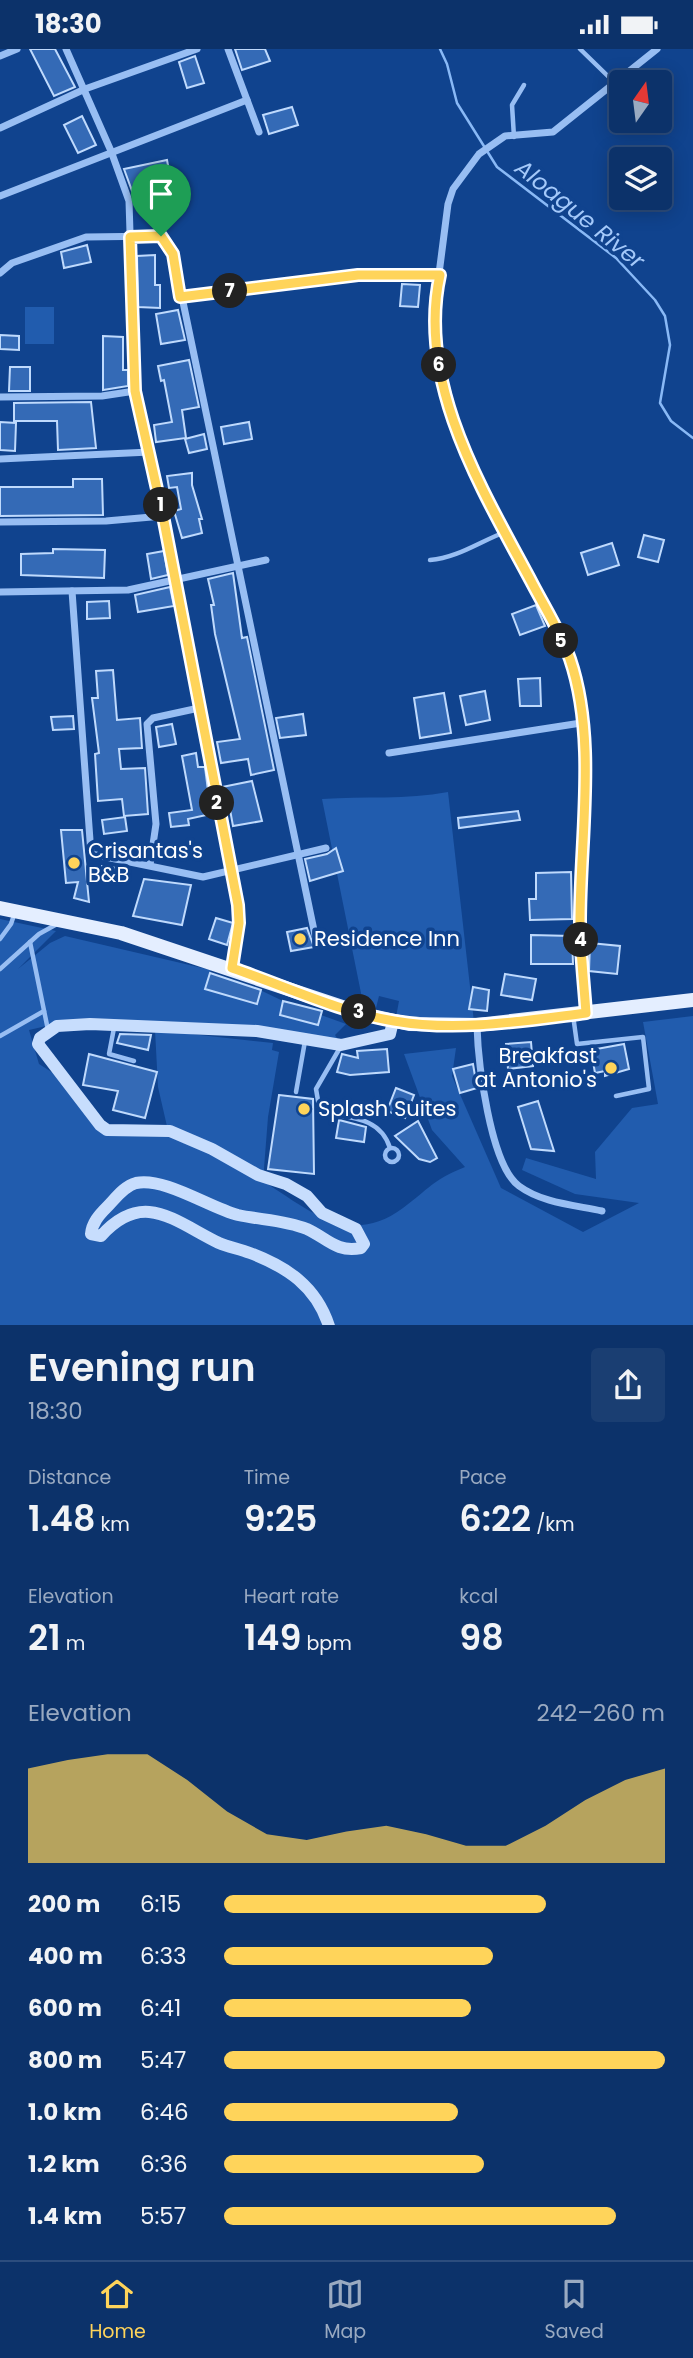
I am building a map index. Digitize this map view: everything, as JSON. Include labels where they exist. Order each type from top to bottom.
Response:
[{"type":"main road","points":[[0,908],[121,933],[363,1014],[393,1021],[441,1026],[477,1025],[693,1000]]},
{"type":"street","points":[[0,57],[17,49]]},
{"type":"street","points":[[66,49],[85,89],[129,201],[135,391],[163,516],[239,923],[232,968]]},
{"type":"street","points":[[0,128],[85,89],[197,49]]},
{"type":"street","points":[[228,49],[259,132]]},
{"type":"street","points":[[631,70],[657,49]]},
{"type":"street","points":[[579,1014],[584,765],[581,723],[570,660],[505,532],[456,423],[443,385],[435,344],[436,297],[447,204],[453,189],[480,154],[499,138],[553,132],[609,88]]},
{"type":"street","points":[[0,196],[247,100]]},
{"type":"street","points":[[0,273],[12,263],[86,237],[161,236],[173,254],[296,856],[316,940]]},
{"type":"street","points":[[180,297],[358,275],[440,275]]},
{"type":"street","points":[[0,397],[102,395],[135,391]]},
{"type":"street","points":[[0,459],[150,452]]},
{"type":"street","points":[[0,522],[106,521],[163,516]]},
{"type":"street","points":[[0,592],[128,590],[266,560]]},
{"type":"street","points":[[72,591],[91,854],[191,876],[326,848]]},
{"type":"street","points":[[150,865],[156,824],[147,724],[153,718],[200,708]]},
{"type":"street","points":[[389,753],[581,723]]},
{"type":"street","points":[[329,1325],[319,1299],[299,1278],[278,1265],[221,1244],[171,1215],[133,1212],[113,1222],[101,1236],[91,1234],[102,1212],[121,1192],[135,1183],[159,1185],[237,1215],[275,1220],[308,1230],[329,1245],[344,1249],[360,1248],[364,1244],[356,1229],[322,1213],[307,1196],[286,1184],[258,1175],[212,1149],[170,1131],[107,1130],[38,1044],[40,1038],[57,1026],[115,1024],[257,1031],[341,1045],[390,1034],[393,1021]]},
{"type":"street","points":[[477,1025],[478,1066],[486,1109],[509,1175],[517,1185],[540,1198],[602,1211]]},
{"type":"lane","points":[[580,49],[609,77]]},
{"type":"lane","points":[[514,137],[512,105],[524,85]]},
{"type":"lane","points":[[430,560],[450,558],[476,543],[505,532]]},
{"type":"lane","points":[[0,939],[11,924],[15,910]]},
{"type":"lane","points":[[0,969],[30,942],[65,920]]},
{"type":"lane","points":[[30,942],[48,1032]]},
{"type":"lane","points":[[0,1036],[44,1011]]},
{"type":"lane","points":[[579,1014],[577,1044],[642,1037],[649,1089],[616,1096]]},
{"type":"lane","points":[[115,1024],[109,1054],[134,1061]]},
{"type":"lane","points":[[296,1092],[305,1040]]},
{"type":"lane","points":[[341,1045],[316,1089],[320,1112],[373,1123],[382,1128],[390,1148]]},
{"type":"shaded area","points":[[25,307],[54,307],[54,344],[25,344]]},
{"type":"shaded area","points":[[448,792],[474,1022],[396,1017],[399,1001],[379,996],[375,1012],[363,1003],[322,799],[401,797]]},
{"type":"shaded area","points":[[0,919],[56,931],[18,969],[50,943],[65,936],[211,970],[206,989],[256,1004],[260,990],[283,1001],[280,1016],[318,1025],[321,1015],[346,1024],[335,1035],[340,1043],[261,1028],[55,1024],[29,1030],[39,1064],[72,1085],[106,1125],[169,1135],[158,1087],[155,1030],[273,1043],[272,1050],[279,1052],[268,1117],[263,1181],[313,1213],[347,1225],[365,1225],[383,1220],[438,1181],[465,1167],[432,1130],[404,1054],[456,1048],[452,1076],[501,1188],[583,1232],[639,1203],[575,1194],[522,1170],[526,1158],[596,1179],[595,1152],[632,1108],[658,1104],[643,1022],[693,1016],[693,1325],[0,1325]]},
{"type":"building","points":[[30,49],[55,49],[75,87],[54,96]]},
{"type":"building","points":[[235,49],[265,49],[270,61],[242,70]]},
{"type":"building","points":[[195,56],[204,83],[187,88],[179,62]]},
{"type":"building","points":[[292,107],[298,125],[269,134],[263,115]]},
{"type":"building","points":[[82,116],[96,145],[78,153],[64,125]]},
{"type":"building","points":[[167,160],[173,192],[135,199],[124,169]]},
{"type":"building","points":[[87,245],[91,262],[64,268],[61,252]]},
{"type":"building","points":[[155,255],[155,285],[160,285],[160,308],[138,307],[137,256]]},
{"type":"building","points":[[402,284],[420,285],[418,307],[400,306]]},
{"type":"building","points":[[178,310],[185,340],[161,344],[156,314]]},
{"type":"building","points":[[0,335],[19,336],[19,350],[0,349]]},
{"type":"building","points":[[103,336],[123,337],[123,370],[128,370],[128,386],[103,390]]},
{"type":"building","points":[[189,360],[199,407],[182,410],[186,438],[156,442],[154,425],[172,422],[164,380],[161,381],[158,366]]},
{"type":"building","points":[[10,367],[30,367],[30,391],[9,391]]},
{"type":"building","points":[[91,402],[96,448],[58,450],[57,421],[14,421],[14,403]]},
{"type":"building","points":[[0,422],[16,423],[15,451],[0,450]]},
{"type":"building","points":[[249,422],[252,439],[224,444],[221,427]]},
{"type":"building","points":[[204,434],[207,449],[189,453],[185,439]]},
{"type":"building","points":[[192,473],[192,485],[202,519],[199,519],[202,533],[182,538],[174,511],[181,509],[177,487],[169,488],[167,476]]},
{"type":"building","points":[[73,479],[102,479],[103,515],[0,516],[0,487],[73,487]]},
{"type":"building","points":[[644,535],[664,540],[658,562],[638,557]]},
{"type":"building","points":[[612,543],[619,565],[588,575],[581,553]]},
{"type":"building","points":[[53,549],[105,550],[104,578],[21,575],[21,554],[53,553]]},
{"type":"building","points":[[164,551],[168,575],[151,579],[147,554]]},
{"type":"building","points":[[233,573],[242,638],[247,637],[274,770],[251,775],[248,759],[221,763],[217,742],[240,739],[215,634],[211,605],[214,605],[208,579]]},
{"type":"building","points":[[170,587],[174,606],[138,612],[135,595]]},
{"type":"building","points":[[109,601],[110,618],[87,619],[87,602]]},
{"type":"building","points":[[536,605],[545,626],[520,635],[512,614]]},
{"type":"building","points":[[113,670],[117,720],[140,718],[142,748],[119,749],[121,769],[145,768],[148,814],[124,816],[122,799],[98,801],[95,754],[99,753],[92,698],[98,698],[96,671]]},
{"type":"building","points":[[540,678],[541,706],[520,706],[518,679]]},
{"type":"building","points":[[485,691],[490,720],[466,725],[460,696]]},
{"type":"building","points":[[444,693],[451,733],[420,738],[414,698]]},
{"type":"building","points":[[303,714],[306,735],[280,738],[276,718]]},
{"type":"building","points":[[73,716],[74,729],[53,730],[51,717]]},
{"type":"building","points":[[172,724],[176,744],[159,747],[156,727]]},
{"type":"building","points":[[196,753],[198,767],[205,767],[211,814],[188,819],[189,825],[171,827],[169,813],[192,810],[182,756]]},
{"type":"building","points":[[252,781],[262,821],[233,826],[229,804],[226,805],[222,787]]},
{"type":"building","points":[[518,811],[520,820],[459,828],[458,818]]},
{"type":"building","points":[[125,817],[127,831],[104,834],[102,820]]},
{"type":"building","points":[[61,830],[82,830],[89,902],[74,898],[78,882],[66,883]]},
{"type":"building","points":[[336,848],[343,871],[310,881],[305,859],[327,854]]},
{"type":"building","points":[[102,866],[126,869],[122,882],[99,876]]},
{"type":"building","points":[[571,872],[572,919],[530,920],[529,899],[536,899],[536,873]]},
{"type":"building","points":[[144,879],[191,885],[182,925],[133,916]]},
{"type":"building","points":[[216,918],[233,923],[227,945],[209,939]]},
{"type":"building","name":"Residence Inn","points":[[307,928],[314,947],[291,951],[287,932]]},
{"type":"building","points":[[531,935],[572,936],[573,964],[531,964]]},
{"type":"building","points":[[590,943],[620,946],[617,974],[589,971]]},
{"type":"building","points":[[210,973],[261,990],[257,1004],[205,989]]},
{"type":"building","points":[[505,974],[536,979],[532,1000],[501,995]]},
{"type":"building","points":[[473,987],[489,990],[487,1011],[469,1009]]},
{"type":"building","points":[[283,1001],[322,1011],[318,1025],[280,1015]]},
{"type":"building","points":[[120,1034],[151,1035],[148,1050],[117,1043]]},
{"type":"building","points":[[531,1042],[533,1066],[508,1069],[506,1044]]},
{"type":"building","points":[[624,1044],[629,1069],[605,1076],[605,1071],[595,1073],[591,1050]]},
{"type":"building","points":[[387,1049],[389,1072],[350,1075],[337,1072],[342,1054],[358,1058],[357,1051]]},
{"type":"building","points":[[89,1054],[157,1072],[145,1118],[113,1110],[118,1091],[83,1085]]},
{"type":"building","points":[[473,1064],[477,1088],[460,1093],[453,1069]]},
{"type":"building","points":[[396,1088],[414,1095],[405,1118],[387,1111]]},
{"type":"building","points":[[279,1095],[313,1099],[314,1174],[268,1169]]},
{"type":"building","points":[[538,1101],[554,1151],[531,1149],[518,1107]]},
{"type":"building","points":[[339,1120],[366,1127],[364,1142],[336,1138]]},
{"type":"building","points":[[418,1121],[437,1158],[430,1162],[419,1159],[395,1136]]},
{"type":"waterway","name":"Aloague River","points":[[440,49],[447,64],[457,103],[497,167],[616,258],[655,300],[665,316],[670,345],[660,403],[671,421],[693,438]]},
{"type":"place","name":"Crisantas's B&B","points":[[74,863]]},
{"type":"place","name":"Residence Inn","points":[[300,939]]},
{"type":"place","name":"Breakfast at Antonio's","points":[[611,1068]]},
{"type":"place","name":"Splash Suites","points":[[304,1109]]},
{"type":"route","points":[[161,236],[173,254],[180,297],[358,275],[440,275],[436,297],[435,344],[443,385],[456,423],[495,513],[570,660],[579,709],[584,765],[580,929],[586,1013],[477,1025],[409,1024],[363,1014],[232,968],[239,923],[238,905],[163,516],[135,391],[130,237],[161,236]]}]
